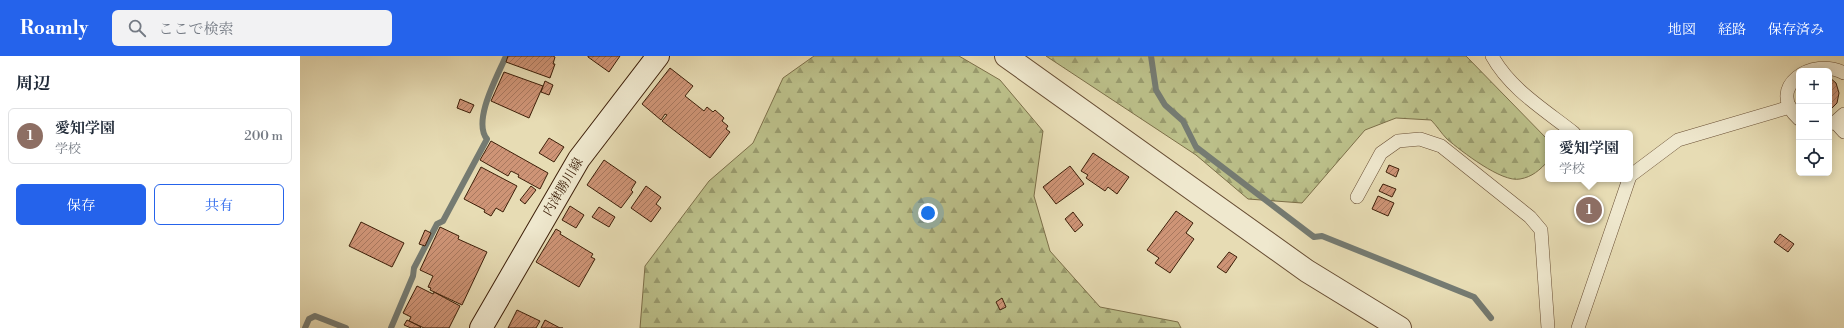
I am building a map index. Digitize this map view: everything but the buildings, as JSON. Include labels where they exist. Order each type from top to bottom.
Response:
[{"type":"street","name":"内津勝川線","points":[[481,328],[579,159],[658,56]]},
{"type":"street","points":[[1006,56],[1307,271],[1400,328]]},
{"type":"lane","points":[[1492,56],[1498,67],[1516,88],[1570,130]]},
{"type":"lane","points":[[1796,115],[1790,107],[1787,99],[1789,82],[1799,68],[1816,61],[1833,64],[1844,73]]},
{"type":"lane","points":[[1633,174],[1678,140],[1790,107]]},
{"type":"lane","points":[[1836,120],[1844,132]]},
{"type":"lane","points":[[1357,197],[1381,153],[1398,142],[1420,139],[1441,146],[1530,217],[1541,230],[1548,328]]},
{"type":"lane","points":[[1578,328],[1627,182]]},
{"type":"green space","points":[[814,56],[959,56],[1000,80],[1043,131],[1034,196],[1050,251],[1100,307],[1178,322],[1181,328],[640,328],[645,266],[709,181],[753,143],[783,78]]},
{"type":"green space","points":[[1046,56],[1466,56],[1545,137],[1545,164],[1532,175],[1520,179],[1512,179],[1482,165],[1462,151],[1447,139],[1431,120],[1396,118],[1365,130],[1302,203],[1248,199],[1196,155]]},
{"type":"waterway","points":[[391,328],[413,276],[414,268],[437,224],[443,221],[487,139],[483,131],[484,110],[506,56]]},
{"type":"waterway","points":[[1151,56],[1156,90],[1165,105],[1183,121],[1196,147],[1314,237],[1322,236],[1474,297],[1491,318]]},
{"type":"waterway","points":[[305,328],[309,319],[315,316],[346,328]]},
{"type":"place","name":"愛知学園","points":[[1589,210]]}]
